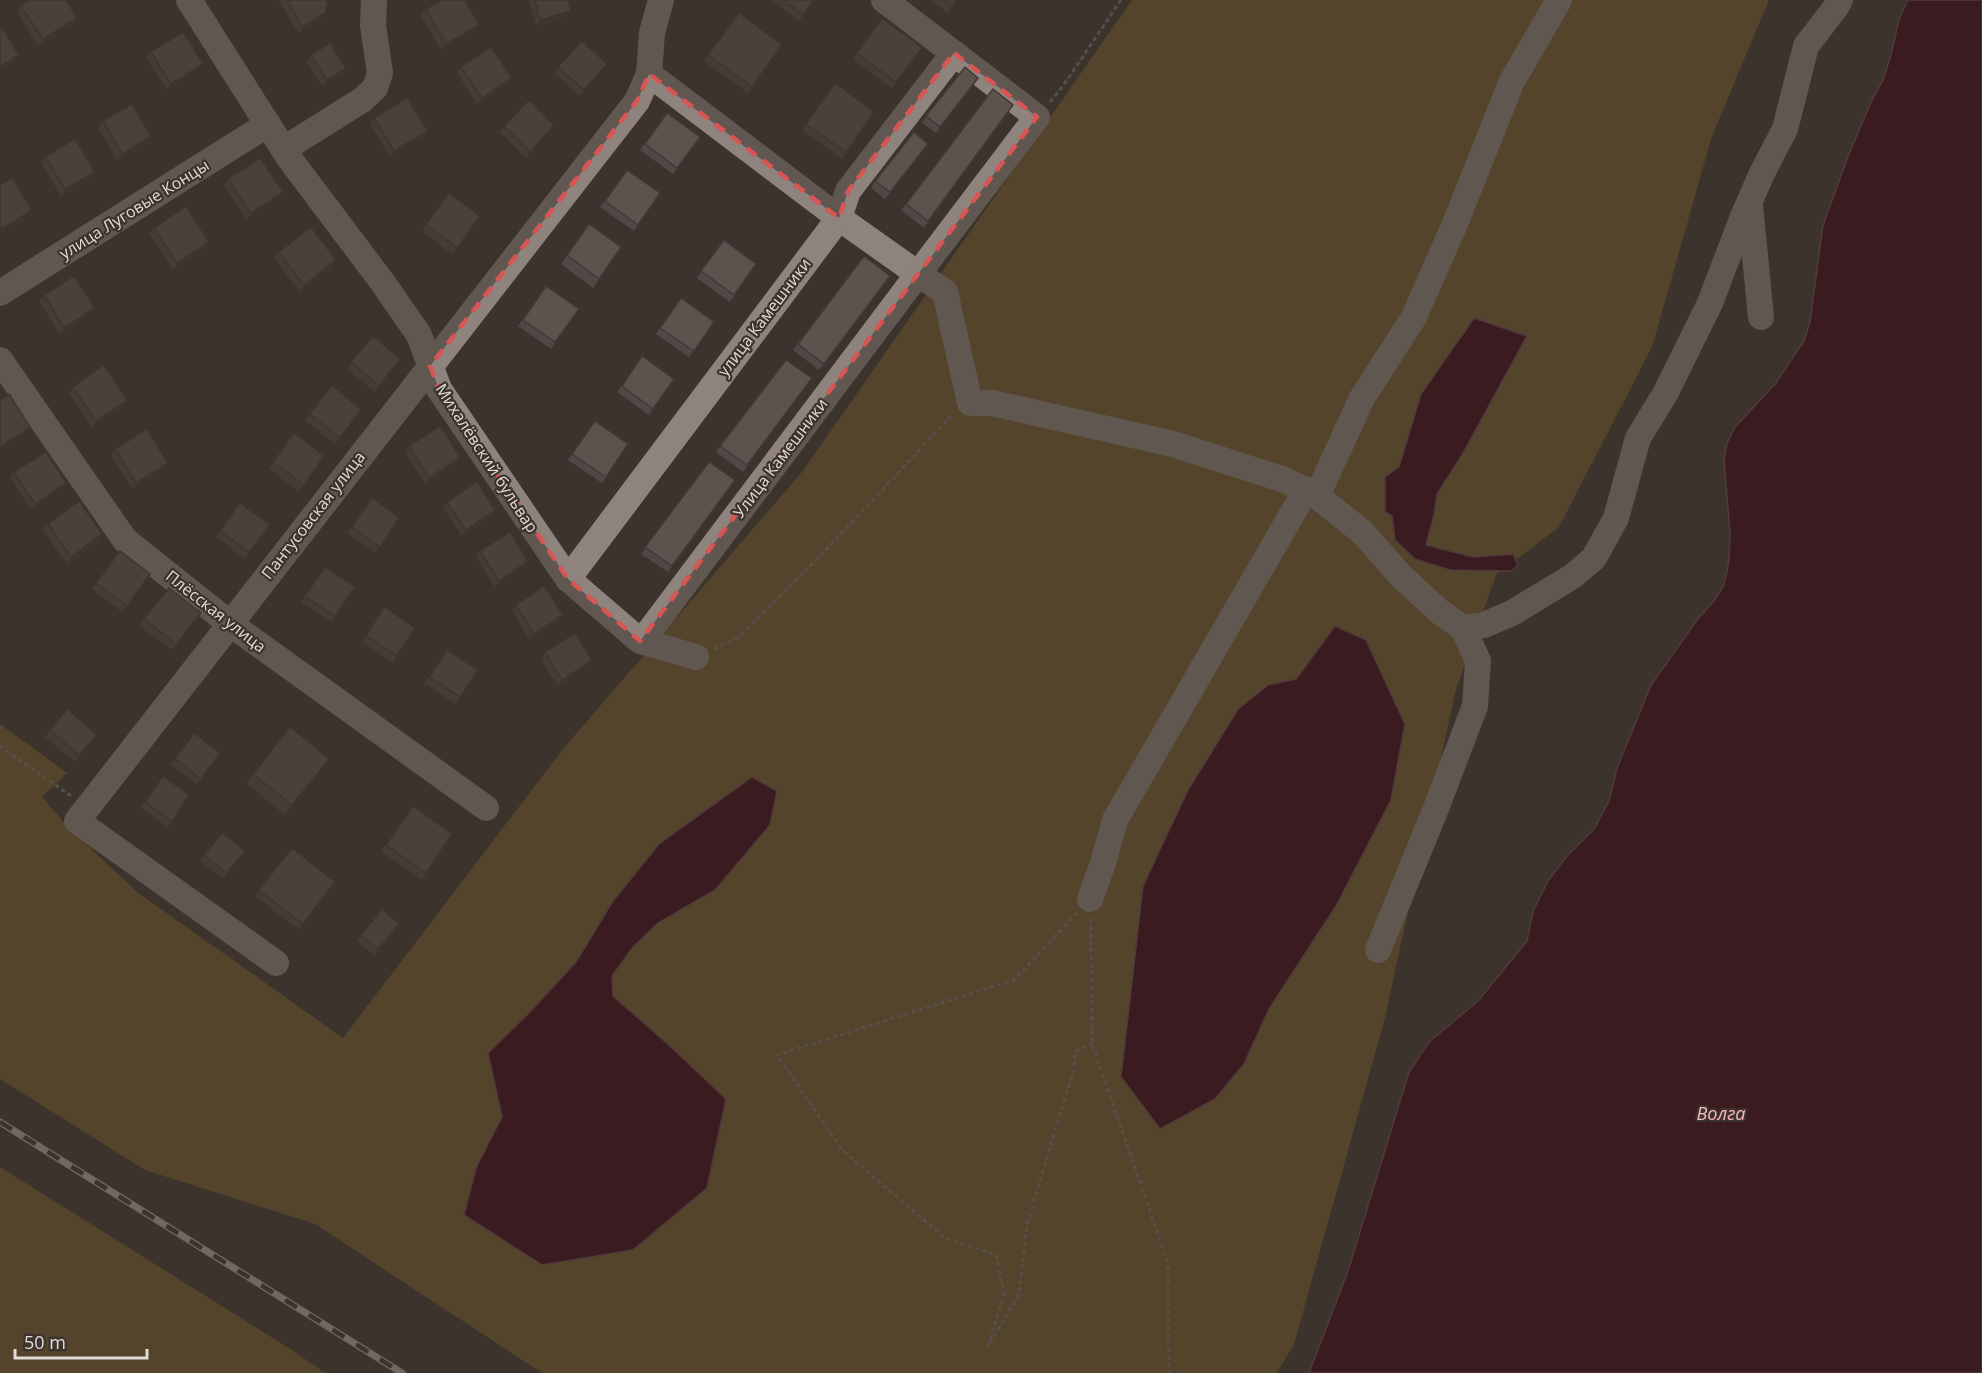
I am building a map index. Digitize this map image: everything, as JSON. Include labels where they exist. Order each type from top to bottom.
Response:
[{"type":"street","name":"Михалёвский бульвар","points":[[189,0],[284,149],[419,335],[439,389],[568,579],[642,641],[696,657]]},
{"type":"street","points":[[284,149],[362,100],[375,88],[380,73],[373,25],[374,0]]},
{"type":"street","name":"Пантусовская улица","points":[[87,808],[637,101],[649,74],[652,33],[661,0]]},
{"type":"street","points":[[884,0],[1037,117]]},
{"type":"street","points":[[1090,899],[1115,820],[1311,493],[1362,398],[1414,317],[1512,84],[1559,0]]},
{"type":"street","points":[[1463,628],[1484,625],[1512,613],[1573,576],[1594,558],[1616,518],[1638,438],[1665,394],[1710,303],[1749,202],[1785,129],[1806,46],[1840,0]]},
{"type":"street","name":"улица Камешники","points":[[568,579],[839,218],[848,191],[954,53]]},
{"type":"street","points":[[649,74],[839,218],[945,292],[970,404],[992,403],[1173,444],[1281,479],[1311,493],[1362,532],[1401,576],[1440,612],[1463,628],[1478,661],[1475,706],[1435,811],[1377,950]]},
{"type":"street","name":"Улица Камешники","points":[[642,641],[1037,117]]},
{"type":"street","name":"улица Луговые Концы","points":[[0,293],[268,124]]},
{"type":"street","points":[[1749,202],[1761,317]]},
{"type":"street","name":"Плёсская улица","points":[[0,360],[125,540],[229,623],[486,808]]},
{"type":"street","points":[[87,808],[77,821],[276,963]]},
{"type":"path","points":[[1037,117],[1063,86],[1121,0]]},
{"type":"path","points":[[696,657],[737,638],[824,552],[952,416],[970,404]]},
{"type":"path","points":[[0,746],[87,808]]},
{"type":"path","points":[[1090,899],[1092,1044],[1167,1263],[1169,1373]]},
{"type":"path","points":[[1090,899],[1014,980],[777,1055],[842,1150],[945,1238],[996,1255],[1004,1294],[988,1346],[1019,1295],[1027,1224],[1073,1072],[1076,1051],[1092,1044]]},
{"type":"highlighted area","points":[[954,53],[1037,117],[640,641],[568,579],[439,389],[430,366],[637,101],[649,74],[839,218],[848,191]]},
{"type":"shaded area","points":[[1132,0],[1769,0],[1712,136],[1652,347],[1559,527],[1496,575],[1456,689],[1385,1018],[1294,1344],[1277,1373],[542,1373],[315,1224],[145,1170],[0,1079],[0,724],[67,773],[42,797],[67,826],[137,892],[343,1038],[563,749],[802,472]]},
{"type":"shaded area","points":[[0,1167],[292,1350],[325,1373],[0,1373]]},
{"type":"water","name":"Волга","points":[[1908,0],[1982,0],[1982,1373],[1309,1373],[1348,1271],[1409,1072],[1429,1042],[1478,1001],[1527,941],[1533,911],[1548,881],[1566,857],[1594,829],[1609,801],[1617,768],[1651,685],[1724,585],[1729,561],[1730,532],[1724,461],[1727,443],[1735,427],[1776,383],[1804,341],[1810,322],[1823,225],[1849,154],[1883,80],[1899,19]]},
{"type":"water","points":[[1474,318],[1527,336],[1462,455],[1437,494],[1426,545],[1473,557],[1513,554],[1518,565],[1512,571],[1450,570],[1415,559],[1395,540],[1392,516],[1385,512],[1385,477],[1399,467],[1421,394]]},
{"type":"water","points":[[1335,626],[1366,640],[1405,724],[1391,800],[1336,906],[1269,1009],[1244,1064],[1215,1099],[1160,1129],[1121,1077],[1143,886],[1188,790],[1238,709],[1268,685],[1296,679]]},
{"type":"water","points":[[752,777],[777,791],[770,825],[715,890],[658,923],[633,947],[612,976],[613,996],[726,1099],[707,1188],[633,1250],[542,1265],[464,1215],[476,1168],[502,1117],[488,1053],[576,962],[613,901],[659,844]]},
{"type":"building","points":[[30,0],[66,0],[77,18],[43,39],[21,6]]},
{"type":"building","points":[[287,0],[327,0],[326,12],[303,27]]},
{"type":"building","points":[[442,0],[465,0],[479,25],[446,44],[426,9]]},
{"type":"building","points":[[535,0],[568,0],[571,11],[540,20]]},
{"type":"building","points":[[784,0],[814,0],[803,15]]},
{"type":"building","points":[[943,0],[957,0],[953,6]]},
{"type":"building","points":[[739,13],[782,45],[752,87],[708,55]]},
{"type":"building","points":[[882,18],[922,48],[896,82],[857,53]]},
{"type":"building","points":[[0,24],[19,55],[0,67]]},
{"type":"building","points":[[183,32],[203,64],[171,84],[151,52]]},
{"type":"building","points":[[582,41],[607,64],[584,90],[558,67]]},
{"type":"building","points":[[330,43],[346,68],[327,80],[311,55]]},
{"type":"building","points":[[491,47],[512,78],[482,98],[461,67]]},
{"type":"building","points":[[965,67],[978,78],[940,127],[926,116]]},
{"type":"building","points":[[835,83],[874,112],[846,152],[806,124]]},
{"type":"building","points":[[993,89],[1013,105],[928,221],[906,204]]},
{"type":"building","points":[[407,98],[428,131],[394,151],[374,118]]},
{"type":"building","points":[[529,100],[554,125],[530,152],[504,126]]},
{"type":"building","points":[[132,104],[151,136],[122,154],[103,121]]},
{"type":"building","points":[[667,113],[700,137],[677,168],[645,144]]},
{"type":"building","points":[[914,132],[928,144],[890,192],[875,181]]},
{"type":"building","points":[[75,139],[95,172],[65,189],[45,157]]},
{"type":"building","points":[[260,158],[283,192],[251,213],[228,179]]},
{"type":"building","points":[[627,170],[660,193],[638,225],[605,201]]},
{"type":"building","points":[[12,178],[32,210],[2,229],[0,227],[0,185]]},
{"type":"building","points":[[449,193],[480,216],[457,248],[426,224]]},
{"type":"building","points":[[186,206],[209,242],[177,263],[154,228]]},
{"type":"building","points":[[589,224],[621,247],[599,279],[567,255]]},
{"type":"building","points":[[311,227],[336,260],[304,285],[279,252]]},
{"type":"building","points":[[724,240],[756,264],[734,295],[701,271]]},
{"type":"building","points":[[864,256],[890,276],[824,364],[798,344]]},
{"type":"building","points":[[74,276],[95,308],[64,328],[44,295]]},
{"type":"building","points":[[546,286],[579,309],[555,342],[523,320]]},
{"type":"building","points":[[681,298],[714,322],[694,351],[660,328]]},
{"type":"building","points":[[373,336],[400,359],[379,386],[351,362]]},
{"type":"building","points":[[642,356],[674,379],[653,409],[622,386]]},
{"type":"building","points":[[786,360],[812,378],[747,465],[720,446]]},
{"type":"building","points":[[104,365],[127,400],[96,421],[73,387]]},
{"type":"building","points":[[332,385],[361,410],[340,438],[310,414]]},
{"type":"building","points":[[9,394],[30,427],[0,447],[0,400]]},
{"type":"building","points":[[595,421],[628,444],[606,477],[572,454]]},
{"type":"building","points":[[440,426],[460,457],[429,478],[409,446]]},
{"type":"building","points":[[147,429],[168,463],[136,483],[115,449]]},
{"type":"building","points":[[294,433],[324,456],[304,485],[273,462]]},
{"type":"building","points":[[46,452],[66,483],[35,504],[14,472]]},
{"type":"building","points":[[709,462],[735,480],[672,566],[645,547]]},
{"type":"building","points":[[477,482],[495,510],[466,530],[447,502]]},
{"type":"building","points":[[372,498],[399,518],[380,547],[352,527]]},
{"type":"building","points":[[79,501],[102,534],[71,557],[48,524]]},
{"type":"building","points":[[240,503],[270,525],[249,552],[220,531]]},
{"type":"building","points":[[510,532],[528,561],[499,581],[480,551]]},
{"type":"building","points":[[120,551],[150,574],[127,606],[96,583]]},
{"type":"building","points":[[325,567],[355,587],[335,616],[305,596]]},
{"type":"building","points":[[544,586],[563,615],[534,634],[516,605]]},
{"type":"building","points":[[169,588],[201,613],[176,644],[144,619]]},
{"type":"building","points":[[384,607],[415,628],[397,656],[366,636]]},
{"type":"building","points":[[575,633],[592,660],[562,680],[545,652]]},
{"type":"building","points":[[447,650],[478,670],[460,697],[429,677]]},
{"type":"building","points":[[67,709],[97,735],[79,755],[50,730]]},
{"type":"building","points":[[290,727],[329,759],[292,805],[253,774]]},
{"type":"building","points":[[194,733],[220,753],[201,779],[175,759]]},
{"type":"building","points":[[163,776],[189,795],[172,821],[145,802]]},
{"type":"building","points":[[413,806],[452,834],[426,873],[386,845]]},
{"type":"building","points":[[222,833],[245,851],[227,873],[204,855]]},
{"type":"building","points":[[292,848],[335,882],[303,924],[259,890]]},
{"type":"building","points":[[382,909],[399,924],[378,949],[361,935]]},
{"type":"railway","points":[[0,1122],[402,1373]]}]
